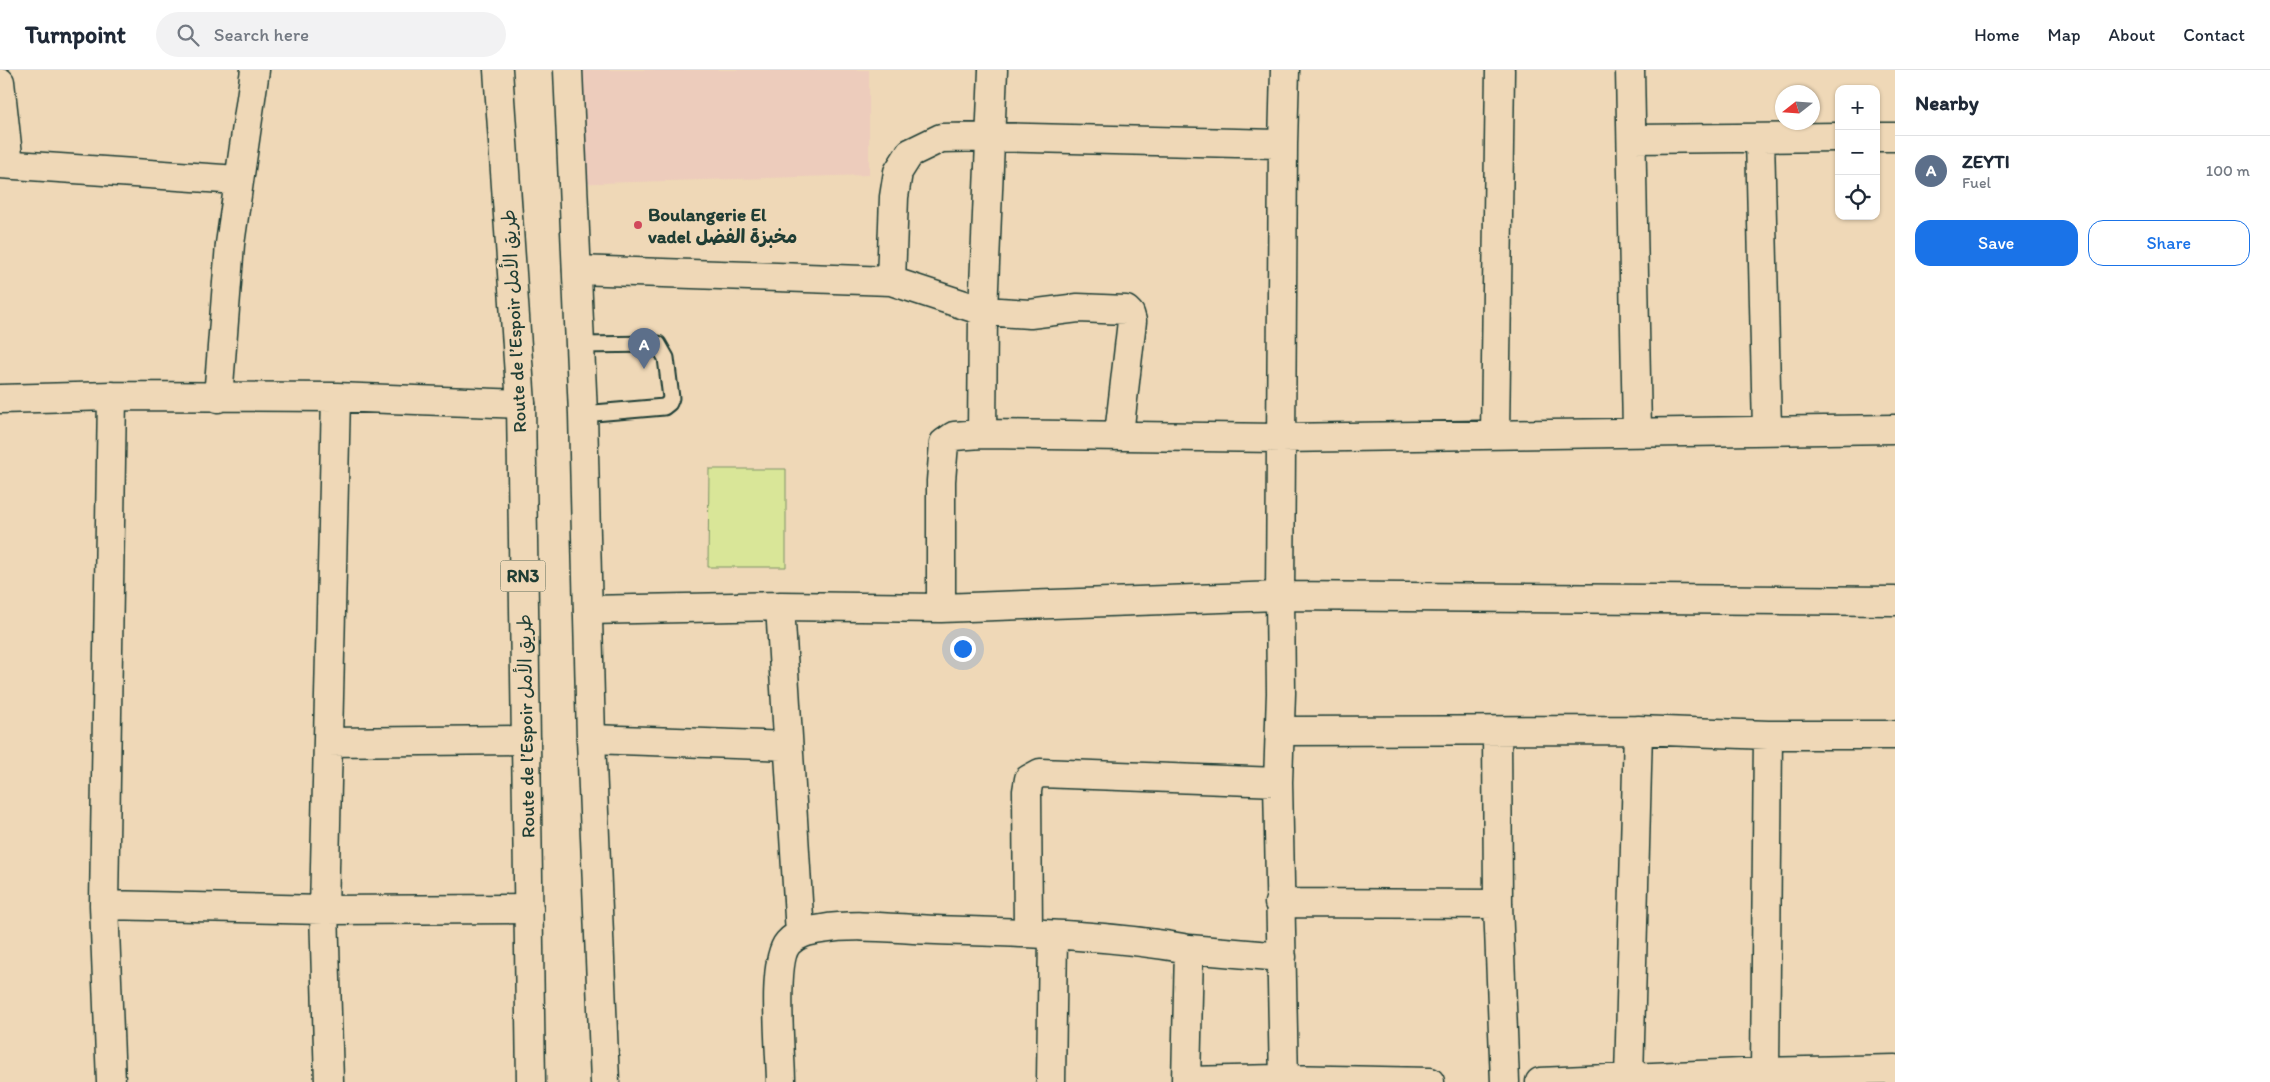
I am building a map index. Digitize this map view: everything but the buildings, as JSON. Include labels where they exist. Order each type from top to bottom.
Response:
[{"type":"main road","points":[[218,398],[226,290],[238,180],[255,70]]},
{"type":"main road","name":"Route de l’Espoir طريق الأمل","points":[[498,70],[521,404],[532,1082]]},
{"type":"main road","points":[[568,70],[579,345],[584,414],[591,738],[605,1082]]},
{"type":"main road","points":[[982,434],[983,311],[992,137],[993,70]]},
{"type":"main road","points":[[1284,1081],[1278,782],[1281,731],[1282,144],[1286,70]]},
{"type":"main road","points":[[1496,434],[1500,70]]},
{"type":"main road","points":[[1630,70],[1633,139],[1637,431]]},
{"type":"main road","points":[[0,82],[4,164],[121,174],[238,180]]},
{"type":"main road","points":[[891,281],[894,197],[898,172],[910,153],[941,138],[992,137],[1282,144]]},
{"type":"main road","points":[[1880,137],[1895,137]]},
{"type":"main road","points":[[1760,138],[1767,429]]},
{"type":"main road","points":[[1633,139],[1835,138]]},
{"type":"main road","points":[[577,270],[891,281],[983,311],[1030,314],[1078,308],[1126,310],[1130,314],[1132,321],[1119,434]]},
{"type":"main road","points":[[0,399],[112,396],[218,398],[336,397],[521,404]]},
{"type":"main road","points":[[111,1082],[104,906],[112,396]]},
{"type":"main road","points":[[329,1082],[324,910],[336,397]]},
{"type":"main road","points":[[941,608],[941,481],[944,443],[954,436],[982,434],[1119,434],[1281,438],[1767,429],[1895,429]]},
{"type":"main road","points":[[588,610],[780,606],[941,608],[1280,596],[1895,601]]},
{"type":"main road","points":[[780,606],[800,934]]},
{"type":"main road","points":[[1281,731],[1638,730],[1768,735],[1895,735]]},
{"type":"main road","points":[[1629,1079],[1638,730]]},
{"type":"main road","points":[[1497,731],[1498,904],[1505,1082]]},
{"type":"main road","points":[[1764,1072],[1768,735]]},
{"type":"main road","points":[[591,738],[788,746]]},
{"type":"main road","points":[[328,742],[526,740]]},
{"type":"main road","points":[[1051,1082],[1041,934],[1027,790],[1030,779],[1040,773],[1278,782]]},
{"type":"main road","points":[[1279,902],[1498,904]]},
{"type":"main road","points":[[104,906],[324,910],[529,909]]},
{"type":"main road","points":[[781,1082],[777,991],[786,945],[800,934],[824,928],[855,927],[1041,934],[1142,941],[1189,949],[1282,957]]},
{"type":"main road","points":[[1189,949],[1186,1081],[1430,1082]]},
{"type":"main road","points":[[1540,1082],[1764,1072],[1895,1069]]},
{"type":"lane","points":[[579,345],[658,344],[664,350],[666,358],[671,398],[664,407],[584,414]]},
{"type":"shaded area","points":[[563,70],[869,70],[869,175],[565,184]]},
{"type":"green space","points":[[709,469],[786,469],[786,567],[708,567]]},
{"type":"place","name":"Boulangerie El vadel مخبزة الفضل","points":[[638,225]]},
{"type":"place","name":"ZEYTI","points":[[644,369]]}]
